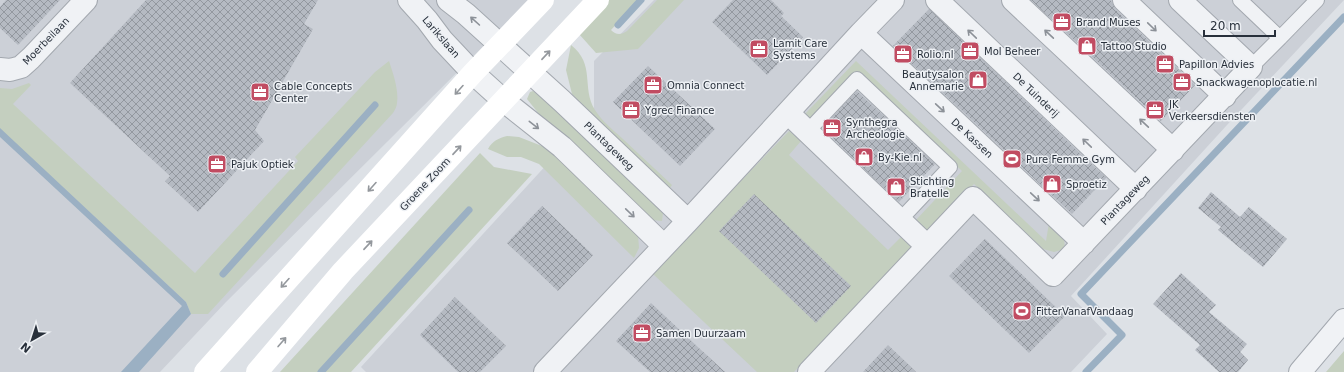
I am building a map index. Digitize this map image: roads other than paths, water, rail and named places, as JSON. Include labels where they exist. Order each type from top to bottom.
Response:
[{"type":"main road","points":[[205,372],[473,74],[543,0]]},
{"type":"main road","name":"Groene Zoom","points":[[257,372],[343,271],[598,0]]},
{"type":"street","name":"Moerbeilaan","points":[[0,69],[10,70],[21,67],[86,0]]},
{"type":"street","name":"Larikslaan","points":[[409,0],[442,40],[473,74],[504,100]]},
{"type":"street","points":[[448,0],[500,45]]},
{"type":"street","points":[[545,372],[688,221],[893,0]]},
{"type":"street","name":"De Tuinderij","points":[[937,0],[1136,189]]},
{"type":"street","points":[[1013,0],[1173,150]]},
{"type":"street","points":[[1124,0],[1225,96]]},
{"type":"street","points":[[1180,0],[1251,67]]},
{"type":"street","name":"De Kassen","points":[[861,33],[1084,243]]},
{"type":"street","name":"Plantageweg","points":[[500,45],[688,221]]},
{"type":"street","name":"Plantageweg","points":[[809,372],[973,198],[1053,275],[1251,67]]},
{"type":"street","points":[[504,100],[562,147],[664,246]]},
{"type":"street","points":[[788,113],[927,246]]},
{"type":"street","points":[[1300,372],[1344,320]]},
{"type":"lane","points":[[1240,0],[1280,38]]},
{"type":"lane","points":[[1251,67],[1317,0]]},
{"type":"lane","points":[[807,132],[857,79],[950,167],[900,220]]},
{"type":"water","points":[[0,128],[186,302],[191,314],[139,372],[121,372],[182,306],[0,137]]},
{"type":"waterway","points":[[618,25],[641,0]]},
{"type":"waterway","points":[[1086,372],[1122,335],[1081,294],[1344,17]]},
{"type":"waterway","points":[[223,274],[375,105]]},
{"type":"waterway","points":[[321,372],[469,210]]},
{"type":"place","name":"Brand Muses","points":[[1062,22]]},
{"type":"place","name":"Tattoo Studio","points":[[1087,46]]},
{"type":"place","name":"Lamit Care Systems","points":[[759,49]]},
{"type":"place","name":"Mol Beheer","points":[[970,51]]},
{"type":"place","name":"Rolio.nl","points":[[903,54]]},
{"type":"place","name":"Papillon Advies","points":[[1165,64]]},
{"type":"place","name":"Beautysalon Annemarie","points":[[978,80]]},
{"type":"place","name":"Snackwagenoplocatie.nl","points":[[1182,82]]},
{"type":"place","name":"Omnia Connect","points":[[653,85]]},
{"type":"place","name":"Cable Concepts Center","points":[[260,92]]},
{"type":"place","name":"Ygrec Finance","points":[[631,110]]},
{"type":"place","name":"JK Verkeersdiensten","points":[[1155,110]]},
{"type":"place","name":"Synthegra Archeologie","points":[[832,128]]},
{"type":"place","name":"By-Kie.nl","points":[[864,157]]},
{"type":"place","name":"Pure Femme Gym","points":[[1012,159]]},
{"type":"place","name":"Pajuk Optiek","points":[[217,164]]},
{"type":"place","name":"Sproetiz","points":[[1052,184]]},
{"type":"place","name":"Stichting Bratelle","points":[[896,187]]},
{"type":"place","name":"FitterVanafVandaag","points":[[1022,311]]},
{"type":"place","name":"Samen Duurzaam","points":[[642,333]]}]
